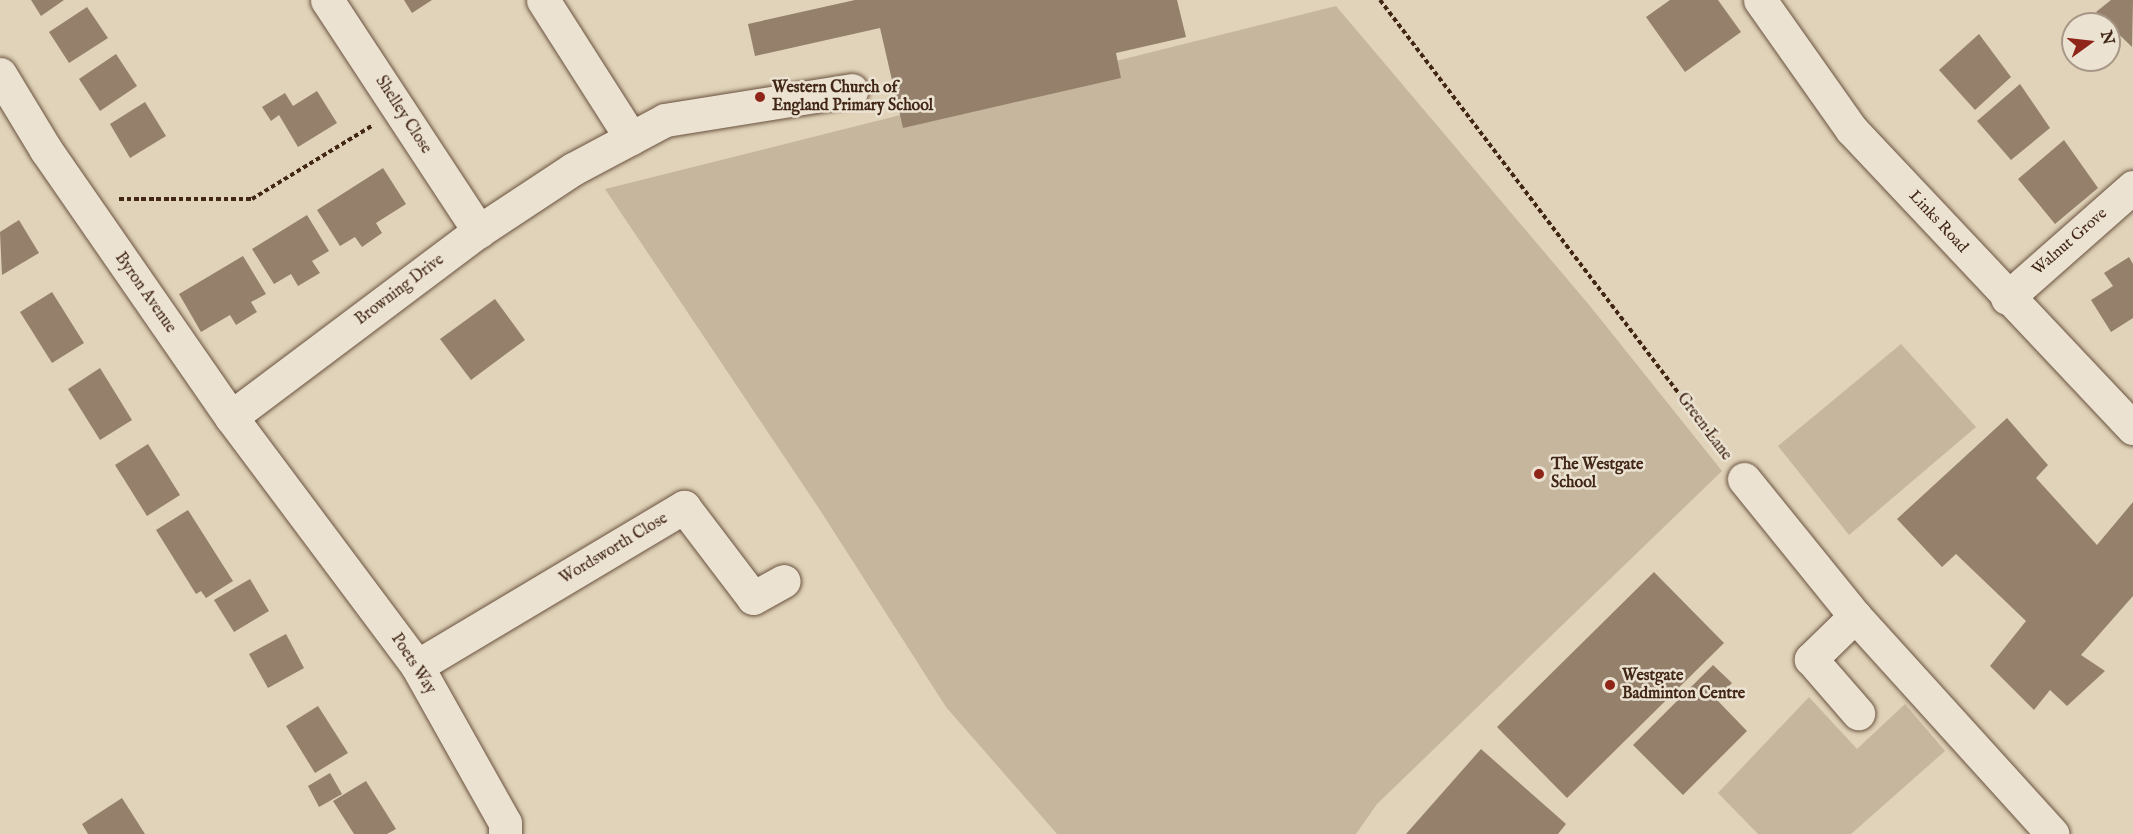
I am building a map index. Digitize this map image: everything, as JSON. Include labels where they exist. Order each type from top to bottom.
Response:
[{"type":"street","name":"Shelley Close","points":[[327,0],[479,231]]},
{"type":"street","points":[[543,0],[631,138]]},
{"type":"street","name":"Links Road","points":[[1760,0],[1851,129],[2007,298],[2133,428]]},
{"type":"street","name":"Byron Avenue","points":[[0,74],[80,199],[231,417],[298,507]]},
{"type":"street","name":"Browning Drive","points":[[231,417],[479,231],[573,169],[665,120],[852,90]]},
{"type":"street","name":"Walnut Grove","points":[[2007,298],[2133,187]]},
{"type":"street","points":[[1744,479],[1855,616],[2053,834]]},
{"type":"street","name":"Poets Way","points":[[298,507],[417,666],[505,823],[505,834]]},
{"type":"street","name":"Wordsworth Close","points":[[417,666],[684,507],[753,598],[784,581]]},
{"type":"street","points":[[1855,616],[1810,659],[1858,713]]},
{"type":"path","name":"Green Lane","points":[[1380,0],[1744,479]]},
{"type":"path","points":[[80,199],[252,199],[399,109]]},
{"type":"shaded area","points":[[1336,6],[1590,306],[1722,471],[1377,804],[1356,834],[1057,834],[946,707],[820,510],[605,189]]},
{"type":"shaded area","points":[[1901,344],[1976,427],[1849,535],[1778,446]]},
{"type":"shaded area","points":[[1809,697],[1857,749],[1905,704],[1945,751],[1851,834],[1758,834],[1718,793]]},
{"type":"building","points":[[31,0],[64,0],[41,16]]},
{"type":"building","points":[[404,0],[432,0],[412,13]]},
{"type":"building","points":[[855,0],[1177,0],[1186,37],[1116,53],[1121,78],[903,128],[880,28],[755,56],[748,24]]},
{"type":"building","points":[[1670,0],[1718,0],[1741,32],[1685,72],[1646,17]]},
{"type":"building","points":[[2111,0],[2133,0],[2132,47],[2121,36],[2121,12],[2096,12]]},
{"type":"building","points":[[87,7],[108,38],[69,63],[49,32]]},
{"type":"building","points":[[1979,34],[2011,77],[1975,110],[1939,70]]},
{"type":"building","points":[[116,54],[137,86],[100,111],[79,79]]},
{"type":"building","points":[[2020,84],[2050,128],[2011,160],[1977,121]]},
{"type":"building","points":[[317,91],[337,123],[298,147],[279,115],[271,121],[262,107],[285,93],[293,106]]},
{"type":"building","points":[[145,102],[166,136],[130,158],[110,124]]},
{"type":"building","points":[[2064,140],[2098,188],[2055,224],[2018,179]]},
{"type":"building","points":[[383,168],[406,204],[376,223],[382,233],[362,247],[355,237],[340,246],[317,210]]},
{"type":"building","points":[[307,215],[329,251],[312,261],[320,273],[298,286],[291,274],[274,284],[252,249]]},
{"type":"building","points":[[19,220],[39,253],[2,275],[0,232]]},
{"type":"building","points":[[243,256],[266,294],[251,302],[257,312],[236,325],[230,315],[201,332],[179,294]]},
{"type":"building","points":[[2129,257],[2133,264],[2133,318],[2111,332],[2091,300],[2113,286],[2104,273]]},
{"type":"building","points":[[52,292],[84,343],[52,363],[20,312]]},
{"type":"building","points":[[495,299],[525,340],[471,380],[440,339]]},
{"type":"building","points":[[100,368],[132,420],[100,440],[68,389]]},
{"type":"building","points":[[2007,418],[2048,465],[2036,478],[2097,545],[2133,502],[2133,596],[2081,655],[2105,671],[2067,706],[2050,690],[2034,710],[1990,666],[2026,621],[1956,554],[1942,567],[1897,519]]},
{"type":"building","points":[[148,444],[180,495],[147,516],[115,465]]},
{"type":"building","points":[[188,510],[233,581],[206,598],[201,591],[196,594],[156,530]]},
{"type":"building","name":"Westgate Badminton Centre","points":[[1654,572],[1724,643],[1567,798],[1497,727]]},
{"type":"building","points":[[250,579],[269,611],[234,632],[214,600]]},
{"type":"building","points":[[286,634],[304,668],[268,688],[249,654]]},
{"type":"building","points":[[1713,665],[1732,683],[1716,699],[1747,731],[1683,795],[1633,745]]},
{"type":"building","points":[[318,706],[348,753],[315,773],[286,726]]},
{"type":"building","points":[[1481,749],[1566,824],[1558,834],[1406,834]]},
{"type":"building","points":[[330,773],[342,794],[319,807],[308,786]]},
{"type":"building","points":[[366,781],[396,829],[387,834],[354,834],[333,801]]},
{"type":"building","points":[[122,798],[145,834],[88,834],[82,824]]},
{"type":"place","name":"Western Church of England Primary School","points":[[760,97]]},
{"type":"place","name":"The Westgate School","points":[[1539,474]]},
{"type":"place","name":"Westgate Badminton Centre","points":[[1610,685]]}]
